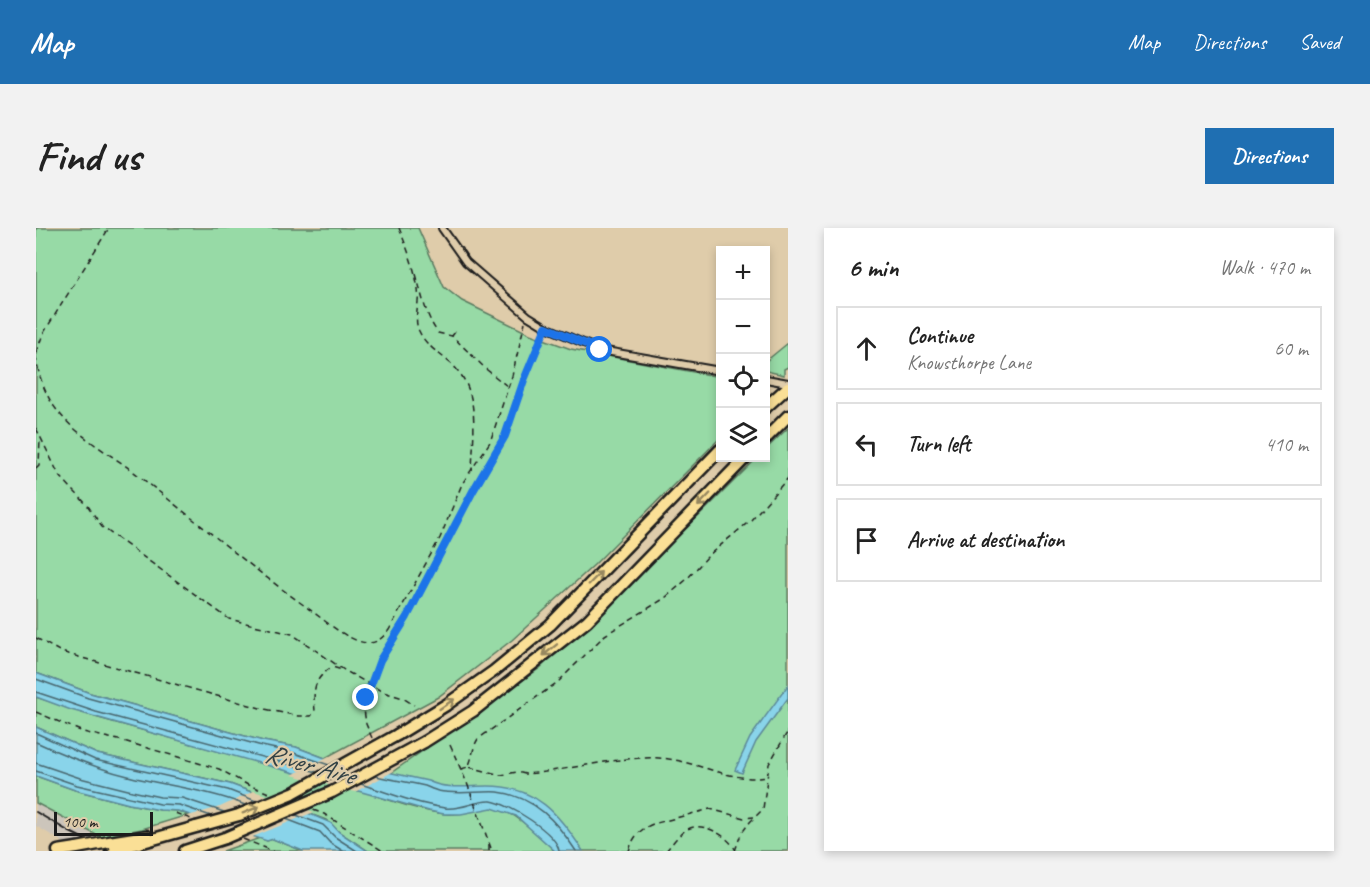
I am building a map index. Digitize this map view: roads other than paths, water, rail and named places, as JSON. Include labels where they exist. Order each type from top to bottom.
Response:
[{"type":"highway","points":[[770,403],[788,385]]},
{"type":"highway","points":[[770,433],[788,416]]},
{"type":"highway","points":[[58,851],[113,847],[137,836],[178,833],[239,815],[293,793],[397,735],[446,705],[494,671],[550,625],[716,454]]},
{"type":"highway","points":[[185,851],[225,838],[332,792],[424,742],[473,711],[587,621],[741,462]]},
{"type":"street","points":[[442,228],[466,262],[528,316],[546,327],[600,350],[716,370]]},
{"type":"street","points":[[770,380],[788,385]]},
{"type":"water","name":"River Aire","points":[[36,673],[90,693],[263,741],[296,747],[325,758],[442,786],[505,787],[520,791],[533,797],[555,814],[583,851],[555,851],[516,816],[492,808],[461,814],[429,811],[71,710],[36,697]]},
{"type":"water","points":[[788,685],[788,698],[756,742],[742,773],[735,770],[750,738]]},
{"type":"water","points":[[36,727],[97,754],[230,784],[331,823],[339,832],[368,851],[303,851],[273,839],[267,841],[178,811],[129,804],[75,790],[36,776]]},
{"type":"railway","points":[[36,812],[108,851]]}]
